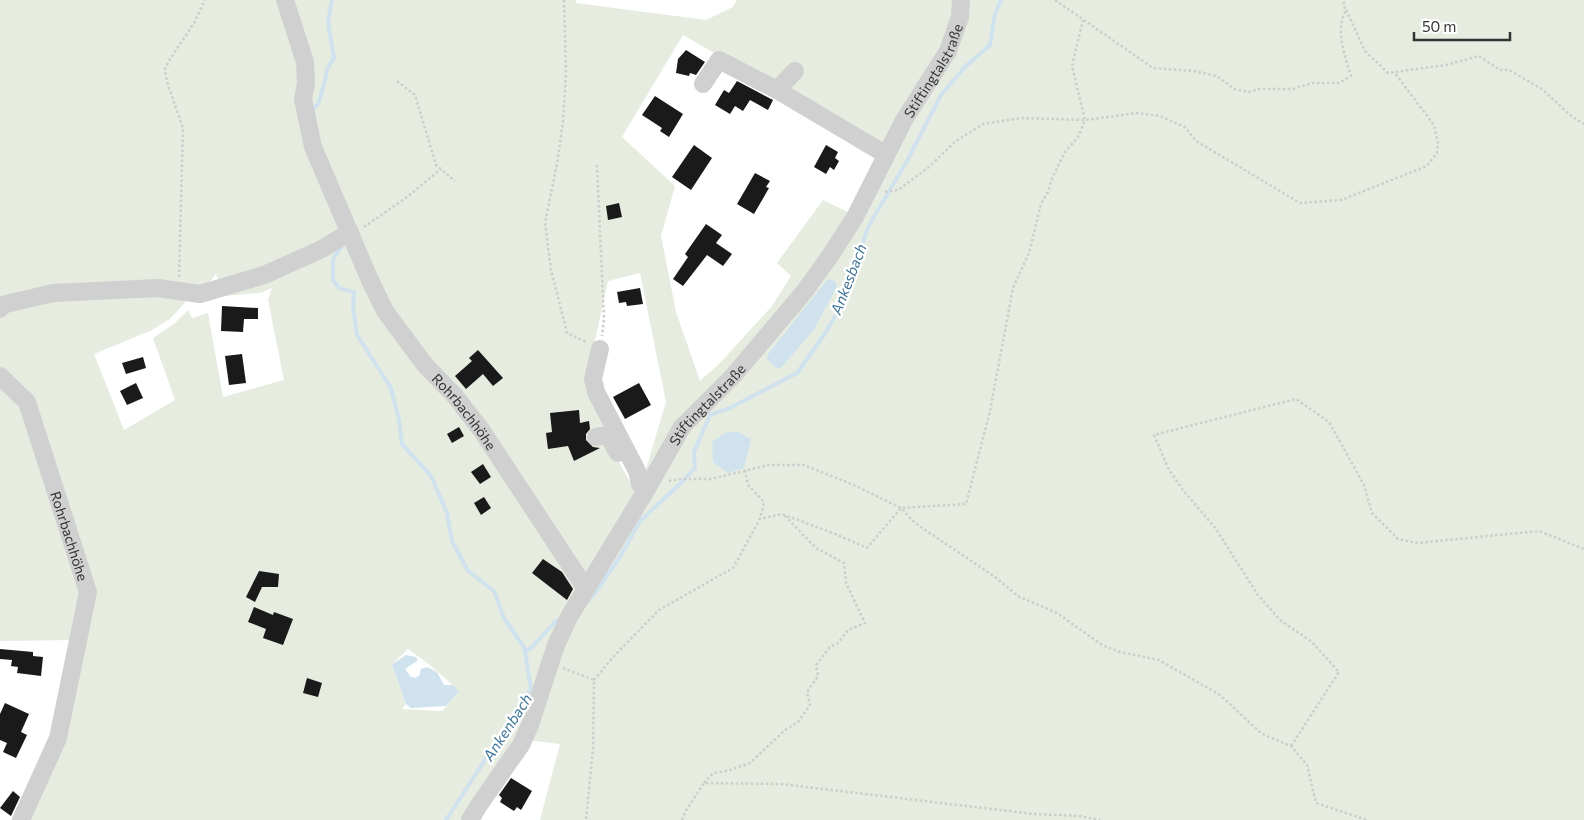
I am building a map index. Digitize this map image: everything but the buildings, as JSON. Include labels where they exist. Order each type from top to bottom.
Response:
[{"type":"street","name":"Rohrbachhöhe","points":[[285,0],[305,62],[306,84],[303,99],[313,147],[369,278],[386,311],[425,365],[455,396],[482,431],[586,588]]},
{"type":"street","name":"Stiftingtalstraße","points":[[470,820],[521,745],[530,725],[559,638],[643,488],[682,427],[734,375],[804,292],[830,256],[855,217],[885,154],[904,120],[948,51],[960,18],[961,0]]},
{"type":"street","points":[[704,84],[719,60],[777,90],[885,154]]},
{"type":"street","points":[[777,90],[795,71]]},
{"type":"street","points":[[0,309],[2,305],[53,293],[158,288],[200,294],[264,275],[350,234]]},
{"type":"street","points":[[600,349],[593,379],[596,392],[637,471],[643,488]]},
{"type":"street","name":"Rohrbachhöhe","points":[[0,376],[27,402],[88,592],[58,738],[21,820]]},
{"type":"street","points":[[596,437],[603,434],[607,436],[627,469],[643,488]]},
{"type":"path","points":[[178,291],[183,128],[166,82],[165,69],[194,23],[205,0]]},
{"type":"path","points":[[564,0],[566,73],[563,122],[545,223],[550,270],[567,333],[600,349],[604,319],[597,165]]},
{"type":"path","points":[[1055,0],[1153,68],[1194,70],[1218,76],[1234,89],[1250,92],[1258,89],[1293,89],[1312,83],[1339,83],[1351,76],[1344,54],[1341,25],[1346,10]]},
{"type":"path","points":[[1343,0],[1366,51],[1388,73],[1446,65],[1479,56],[1500,70],[1509,70],[1542,89],[1571,116],[1584,124]]},
{"type":"path","points":[[760,519],[782,514],[834,533],[867,548],[901,508],[966,504],[988,420],[1013,288],[1029,253],[1041,204],[1048,192],[1052,178],[1065,152],[1078,137],[1085,120],[1072,66],[1083,20]]},
{"type":"path","points":[[881,193],[898,190],[930,166],[956,141],[983,124],[1021,118],[1085,120],[1137,113],[1160,116],[1185,127],[1196,141],[1300,203],[1342,200],[1427,166],[1437,153],[1438,144],[1434,125],[1394,72]]},
{"type":"path","points":[[397,81],[415,95],[436,165],[455,181]]},
{"type":"path","points":[[350,234],[407,197],[441,169]]},
{"type":"path","points":[[1291,746],[1339,672],[1312,642],[1280,620],[1258,595],[1216,528],[1183,490],[1168,468],[1154,434],[1296,399],[1329,422],[1364,485],[1372,513],[1398,539],[1417,542],[1539,531],[1584,549]]},
{"type":"path","points":[[680,479],[711,479],[768,465],[804,465],[854,485],[901,508],[915,523],[995,577],[1018,596],[1057,613],[1102,645],[1120,652],[1158,660],[1220,695],[1262,734],[1291,746],[1306,766],[1316,803],[1367,820]]},
{"type":"path","points":[[586,820],[593,748],[594,680],[615,655],[659,610],[734,568],[760,519],[764,502],[748,485],[745,470]]},
{"type":"path","points":[[682,820],[685,812],[704,783],[713,773],[727,771],[750,763],[784,731],[798,722],[810,704],[807,692],[818,676],[816,664],[830,647],[838,643],[848,630],[865,623],[846,583],[844,563],[816,548],[782,514]]},
{"type":"path","points":[[550,663],[594,680]]},
{"type":"path","points":[[704,783],[781,784],[1034,814],[1078,816],[1100,820]]},
{"type":"shaded area","points":[[0,0],[576,0],[576,3],[706,20],[733,7],[737,0],[1584,0],[1584,820],[540,820],[560,744],[518,739],[463,820],[26,820],[69,727],[82,589],[74,640],[0,641]],"holes":[[[683,35],[895,157],[858,217],[823,200],[777,263],[791,276],[772,306],[719,364],[700,381],[676,312],[661,236],[675,186],[622,137]],[[640,273],[666,402],[638,496],[608,443],[611,428],[594,345],[608,281]],[[216,274],[224,296],[260,293],[272,288],[268,300],[284,380],[223,397],[208,313],[192,318],[188,310],[175,323],[153,338],[175,400],[124,430],[94,354],[150,331],[170,319],[189,298],[137,293],[139,280],[200,294]],[[823,286],[837,287],[813,331],[781,368],[768,354]],[[408,649],[430,665],[459,691],[442,711],[402,709],[406,704],[392,664]]]},
{"type":"water","points":[[830,279],[836,282],[837,287],[813,331],[781,368],[777,368],[767,359],[768,354],[827,280]]},
{"type":"water","points":[[726,432],[738,432],[751,439],[744,468],[728,473],[713,462],[712,442]]},
{"type":"water","points":[[406,655],[416,657],[418,660],[405,669],[411,677],[419,676],[421,669],[427,667],[437,672],[444,685],[453,685],[459,691],[446,706],[411,708],[406,704],[392,664]]},
{"type":"waterway","name":"Ankenbach","points":[[311,111],[318,104],[327,69],[334,58],[328,22],[332,0]]},
{"type":"waterway","name":"Ankesbach","points":[[586,603],[620,557],[640,521],[695,468],[694,452],[710,415],[730,408],[797,373],[824,335],[837,313],[868,227],[907,161],[941,95],[966,66],[990,45],[995,14],[1001,0]]},
{"type":"waterway","name":"Ankenbach","points":[[342,246],[333,259],[333,280],[339,288],[354,292],[353,306],[357,335],[391,388],[399,420],[402,444],[431,476],[447,513],[452,541],[468,571],[494,591],[504,618],[525,651],[531,689],[446,820]]},
{"type":"waterway","name":"Ankesbach","points":[[525,651],[530,649],[556,621],[562,618]]}]
